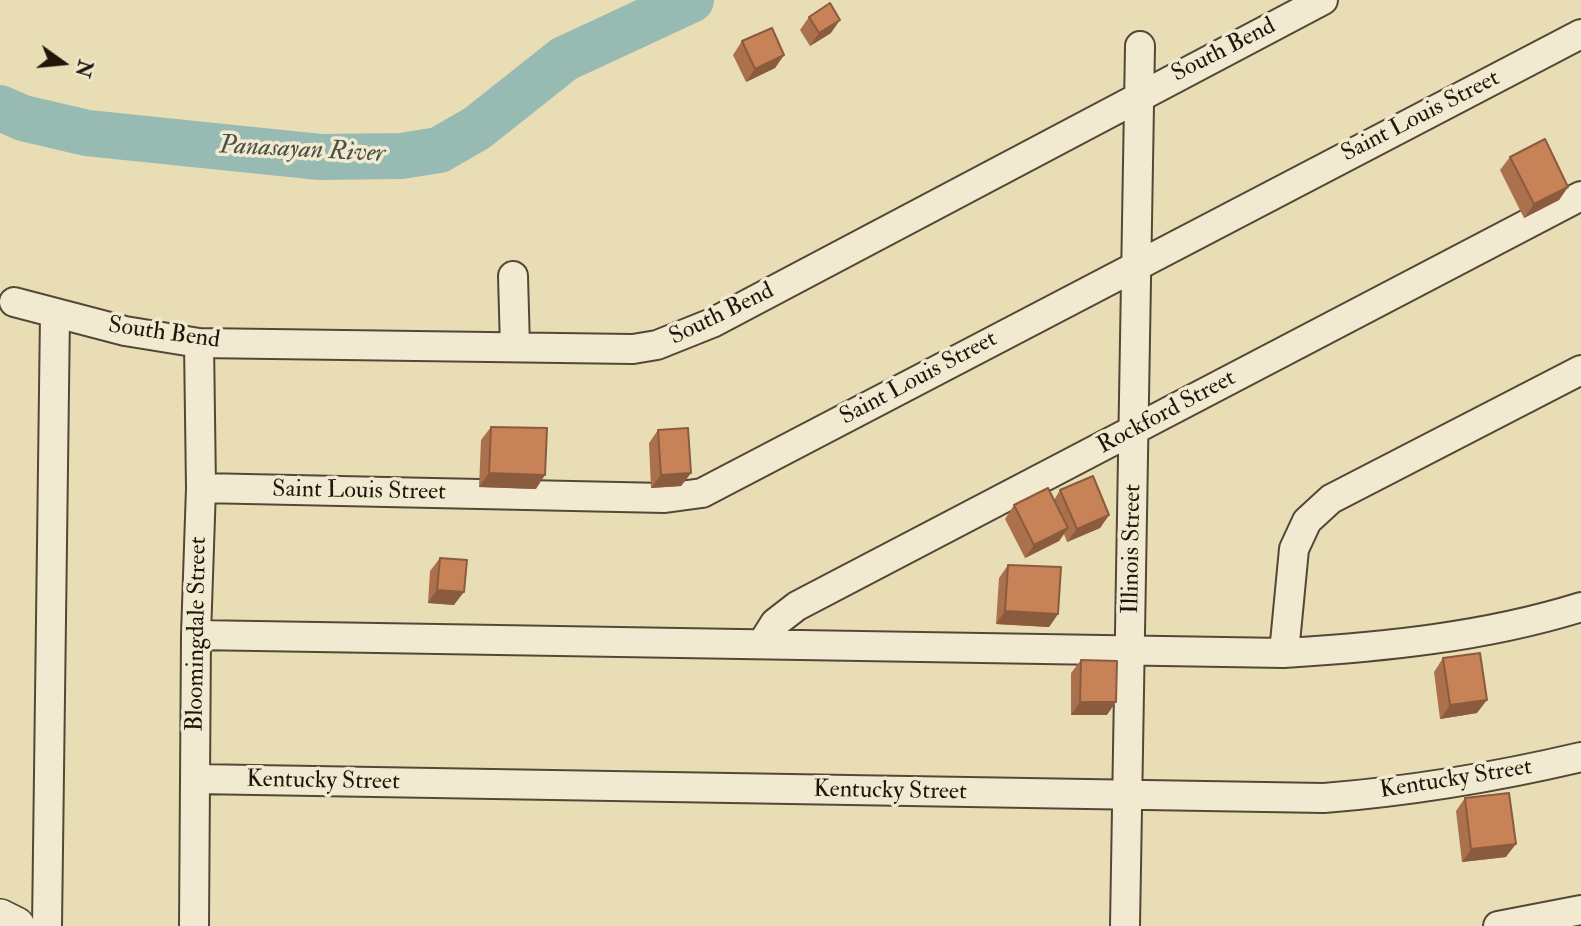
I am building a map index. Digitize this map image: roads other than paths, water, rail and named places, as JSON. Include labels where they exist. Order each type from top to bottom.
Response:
[{"type":"street","name":"South Bend","points":[[14,302],[165,339],[199,343],[633,349],[657,345],[685,335],[1323,0]]},
{"type":"street","name":"Saint Louis Street","points":[[201,488],[665,498],[702,493],[1581,34]]},
{"type":"street","name":"Illinois Street","points":[[1125,926],[1140,46]]},
{"type":"street","name":"Rockford Street","points":[[763,642],[775,622],[797,606],[1581,196]]},
{"type":"street","points":[[513,276],[515,347]]},
{"type":"street","points":[[47,926],[55,314]]},
{"type":"street","name":"Bloomingdale Street","points":[[194,926],[196,635],[201,488],[199,343]]},
{"type":"street","points":[[1284,653],[1294,549],[1307,521],[1331,499],[1581,370]]},
{"type":"street","points":[[196,635],[763,642],[1284,653],[1383,647],[1454,637],[1581,607]]},
{"type":"street","name":"Kentucky Street","points":[[196,779],[1324,798],[1410,791],[1518,772],[1581,757]]},
{"type":"street","points":[[1498,926],[1581,910]]},
{"type":"street","points":[[0,918],[16,926]]},
{"type":"waterway","name":"Panasayan River","points":[[0,108],[23,118],[87,133],[320,157],[401,156],[439,150],[477,128],[564,59],[691,0]]}]
